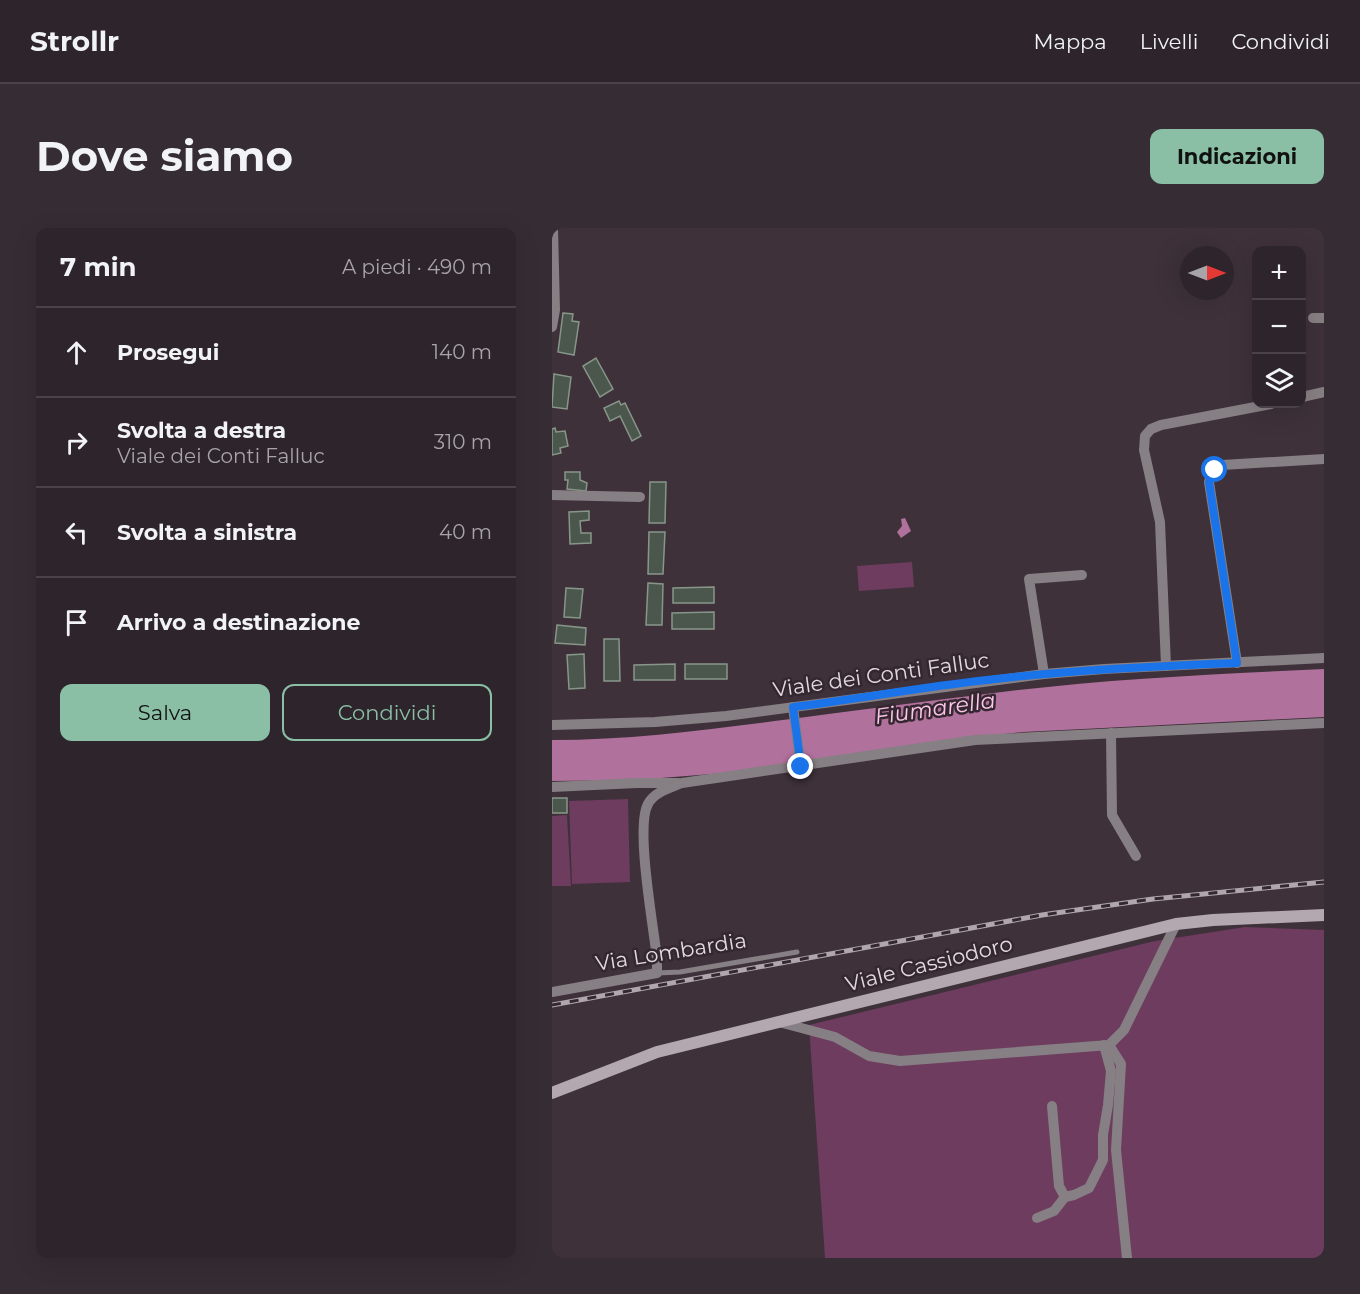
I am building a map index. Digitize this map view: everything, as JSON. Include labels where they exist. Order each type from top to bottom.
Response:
[{"type":"main road","name":"Viale Cassiodoro","points":[[552,1093],[657,1052],[1176,924],[1324,915]]},
{"type":"street","points":[[552,327],[555,310],[553,228]]},
{"type":"street","points":[[1306,396],[1324,392]]},
{"type":"street","points":[[1166,666],[1161,522],[1144,450],[1145,436],[1151,429],[1161,425],[1252,408]]},
{"type":"street","points":[[1237,663],[1209,482],[1211,475],[1222,465],[1324,459]]},
{"type":"street","points":[[552,495],[640,496]]},
{"type":"street","points":[[1044,674],[1029,579],[1082,575]]},
{"type":"street","name":"Viale dei Conti Falluc","points":[[552,725],[655,722],[794,712],[985,680],[1044,674],[1324,658]]},
{"type":"street","points":[[794,712],[800,765]]},
{"type":"street","points":[[552,787],[682,783],[975,740],[1324,723]]},
{"type":"street","points":[[1111,733],[1112,815],[1136,856]]},
{"type":"street","points":[[657,973],[643,838],[644,813],[648,802],[657,794],[682,783]]},
{"type":"street","points":[[777,1021],[834,1038],[869,1056],[900,1061],[1107,1045],[1124,1030],[1176,924]]},
{"type":"street","name":"Via Lombardia","points":[[552,992],[657,973]]},
{"type":"street","points":[[1037,1218],[1054,1211],[1065,1197],[1089,1188],[1103,1160],[1103,1136],[1111,1071],[1107,1045]]},
{"type":"street","points":[[1107,1045],[1120,1064],[1116,1150],[1127,1258]]},
{"type":"street","points":[[1052,1106],[1059,1186],[1065,1197]]},
{"type":"lane","name":"Via Lombardia","points":[[657,973],[680,972],[797,952]]},
{"type":"shaded area","points":[[912,562],[914,587],[859,591],[857,566]]},
{"type":"shaded area","points":[[628,799],[630,882],[572,884],[569,801]]},
{"type":"shaded area","points":[[567,815],[571,886],[552,886],[552,816]]},
{"type":"shaded area","points":[[1245,927],[1324,930],[1324,1258],[825,1258],[809,1025],[1155,941]]},
{"type":"water","points":[[905,518],[911,531],[901,538],[897,532],[902,526],[901,519]]},
{"type":"water","name":"Fiumarella","points":[[1324,669],[1324,717],[1023,732],[942,741],[724,773],[636,780],[552,781],[552,740],[672,733],[1076,684]]},
{"type":"building","points":[[563,313],[573,314],[572,321],[579,322],[574,355],[558,352]]},
{"type":"building","points":[[596,358],[613,389],[600,397],[583,366]]},
{"type":"building","points":[[554,374],[571,377],[567,409],[552,407]]},
{"type":"building","points":[[619,401],[621,405],[625,403],[641,436],[632,441],[620,416],[610,421],[604,408]]},
{"type":"building","points":[[555,428],[556,432],[565,431],[568,446],[560,448],[561,453],[552,455],[552,429]]},
{"type":"building","points":[[565,472],[580,472],[580,480],[587,483],[586,491],[567,489],[568,480],[565,480]]},
{"type":"building","points":[[650,482],[666,482],[665,523],[649,523]]},
{"type":"building","points":[[589,511],[589,520],[580,521],[581,533],[591,533],[591,543],[570,544],[569,512]]},
{"type":"building","points":[[649,532],[665,532],[663,574],[648,574]]},
{"type":"building","points":[[648,583],[663,584],[662,625],[646,625]]},
{"type":"building","points":[[714,587],[714,603],[673,603],[673,588]]},
{"type":"building","points":[[566,588],[583,589],[580,618],[564,617]]},
{"type":"building","points":[[714,612],[714,629],[672,629],[672,613]]},
{"type":"building","points":[[557,625],[586,628],[585,645],[555,643]]},
{"type":"building","points":[[604,639],[619,639],[620,681],[604,681]]},
{"type":"building","points":[[584,654],[585,688],[569,689],[567,655]]},
{"type":"building","points":[[675,664],[675,680],[634,680],[634,665]]},
{"type":"building","points":[[685,664],[727,664],[727,679],[685,679]]},
{"type":"building","points":[[552,798],[567,798],[567,813],[552,813]]},
{"type":"railway","points":[[552,1005],[1042,915],[1153,899],[1324,882]]},
{"type":"route","points":[[801,767],[793,707],[1044,674],[1237,663],[1209,482],[1215,470]]}]
